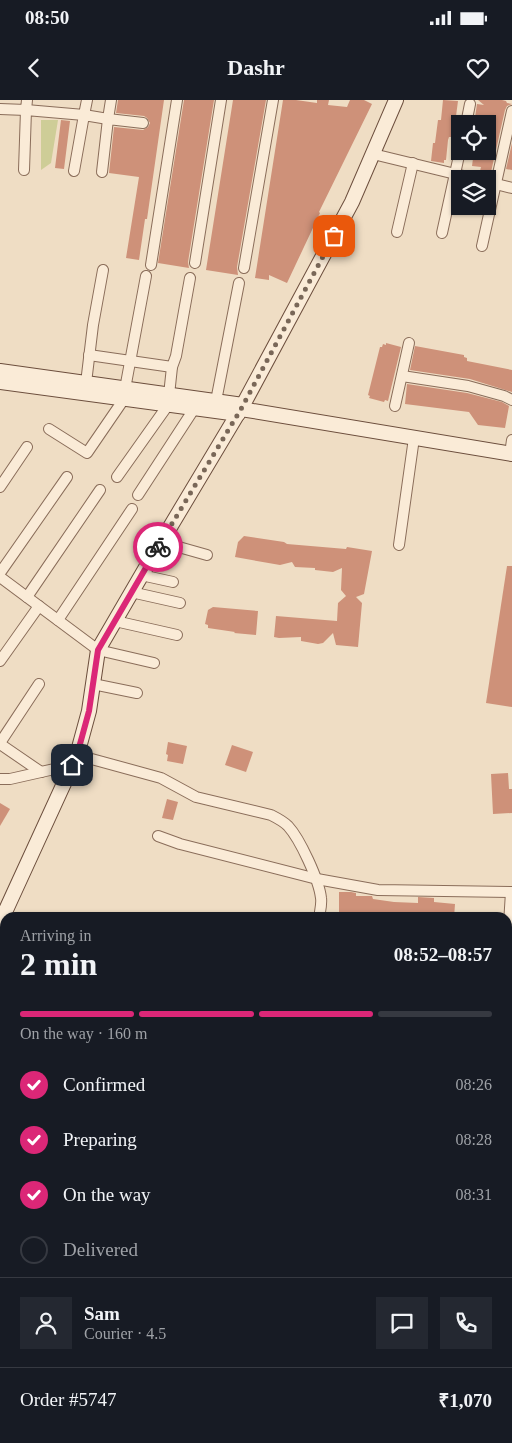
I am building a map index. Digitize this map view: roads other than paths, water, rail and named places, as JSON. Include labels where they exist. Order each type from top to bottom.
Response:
[{"type":"street","points":[[74,171],[87,100]]},
{"type":"street","points":[[102,172],[110,100]]},
{"type":"street","points":[[151,265],[177,100]]},
{"type":"street","points":[[195,263],[221,100]]},
{"type":"street","points":[[244,268],[273,100]]},
{"type":"street","points":[[5,912],[75,760],[89,711],[98,650],[241,409],[352,202],[396,100]]},
{"type":"street","points":[[468,115],[470,104]]},
{"type":"street","points":[[24,170],[26,105]]},
{"type":"street","points":[[0,109],[26,105],[143,123]]},
{"type":"street","points":[[496,170],[512,111]]},
{"type":"street","points":[[373,154],[451,173]]},
{"type":"street","points":[[397,232],[413,163]]},
{"type":"street","points":[[496,184],[512,188]]},
{"type":"street","points":[[442,233],[451,192]]},
{"type":"street","points":[[482,246],[487,215]]},
{"type":"street","points":[[86,383],[93,325],[103,270]]},
{"type":"street","points":[[49,429],[87,453],[124,394],[146,276]]},
{"type":"street","points":[[117,477],[168,400],[172,367],[176,356],[190,278]]},
{"type":"street","points":[[216,401],[239,283]]},
{"type":"street","points":[[395,406],[408,343]]},
{"type":"street","points":[[89,355],[172,367]]},
{"type":"street","points":[[0,372],[86,383],[124,394]]},
{"type":"street","points":[[402,376],[468,386],[512,400]]},
{"type":"street","points":[[0,382],[168,400],[216,401],[241,409],[414,438],[511,449]]},
{"type":"street","points":[[168,400],[194,409],[241,409]]},
{"type":"street","points":[[138,495],[194,409]]},
{"type":"street","points":[[399,545],[414,438]]},
{"type":"street","points":[[0,487],[27,447]]},
{"type":"street","points":[[0,573],[67,478]]},
{"type":"street","points":[[27,597],[100,490]]},
{"type":"street","points":[[58,620],[132,509]]},
{"type":"street","points":[[161,542],[207,555]]},
{"type":"street","points":[[141,575],[173,582]]},
{"type":"street","points":[[0,577],[98,650],[154,663]]},
{"type":"street","points":[[131,592],[180,603]]},
{"type":"street","points":[[0,661],[39,606]]},
{"type":"street","points":[[115,621],[177,636]]},
{"type":"street","points":[[39,684],[0,744],[41,772]]},
{"type":"street","points":[[93,684],[137,693]]},
{"type":"street","points":[[0,780],[41,772],[75,760],[161,778],[196,797],[271,815],[287,825],[294,834],[317,879],[322,900],[320,912]]},
{"type":"street","points":[[158,836],[180,844],[317,879],[378,890],[512,892],[510,912]]}]
